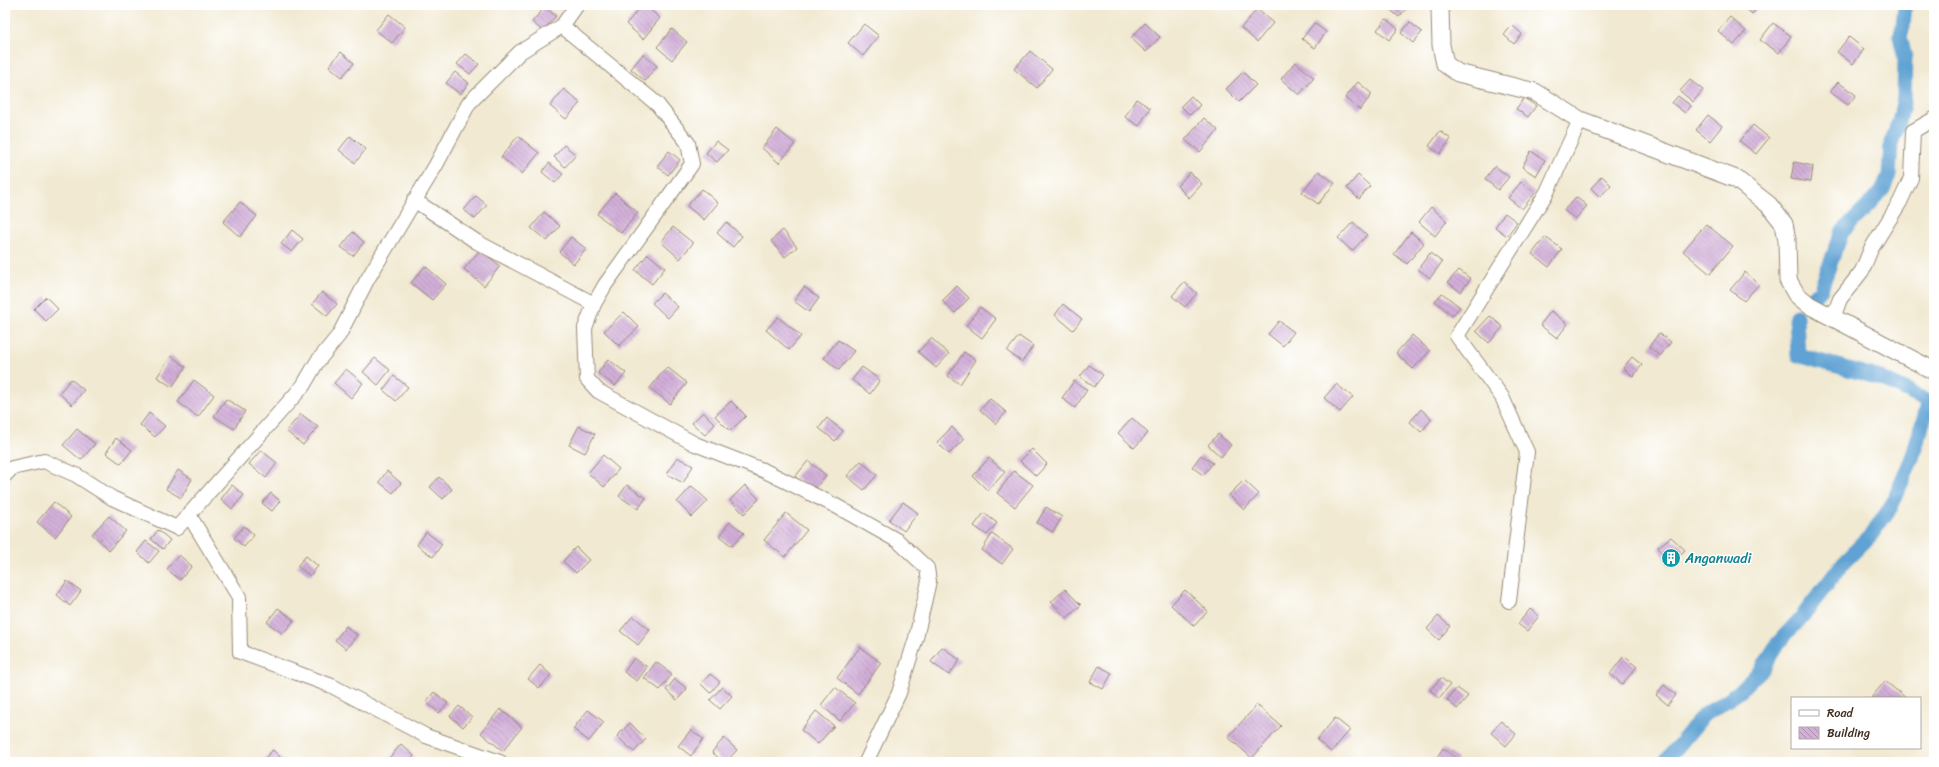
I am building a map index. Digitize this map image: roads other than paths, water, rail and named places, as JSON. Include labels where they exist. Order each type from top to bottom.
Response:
[{"type":"street","points":[[5,475],[12,468],[44,461],[76,475],[112,498],[177,528],[303,386],[317,362],[339,335],[367,280],[436,165],[469,103],[520,52],[562,26],[577,5]]},
{"type":"street","points":[[1438,5],[1440,8],[1441,45],[1444,64],[1458,74],[1535,92],[1580,120],[1736,179],[1769,205],[1784,224],[1787,240],[1788,280],[1796,294],[1808,305],[1934,370]]},
{"type":"street","points":[[562,26],[657,104],[688,143],[692,164],[605,285],[594,304],[585,328],[588,379],[598,391],[695,444],[765,471],[836,506],[898,541],[926,568],[929,581],[916,638],[899,693],[866,762]]},
{"type":"street","points":[[1833,318],[1840,299],[1862,271],[1871,249],[1900,202],[1911,178],[1913,130],[1934,119]]},
{"type":"street","points":[[1509,600],[1527,452],[1502,396],[1457,336],[1547,192],[1580,120]]},
{"type":"street","points":[[414,200],[477,242],[594,304]]},
{"type":"street","points":[[188,515],[239,597],[240,652],[332,686],[426,736],[500,762]]},
{"type":"waterway","points":[[1813,297],[1820,291],[1842,232],[1883,189],[1889,175],[1891,143],[1899,122],[1904,98],[1905,58],[1900,36],[1903,27],[1905,5]]},
{"type":"waterway","points":[[1665,762],[1703,716],[1739,692],[1762,669],[1778,643],[1801,618],[1844,562],[1871,535],[1891,507],[1912,458],[1929,402],[1880,378],[1798,355],[1796,316]]},
{"type":"place","name":"Anganwadi","points":[[1671,558]]}]
